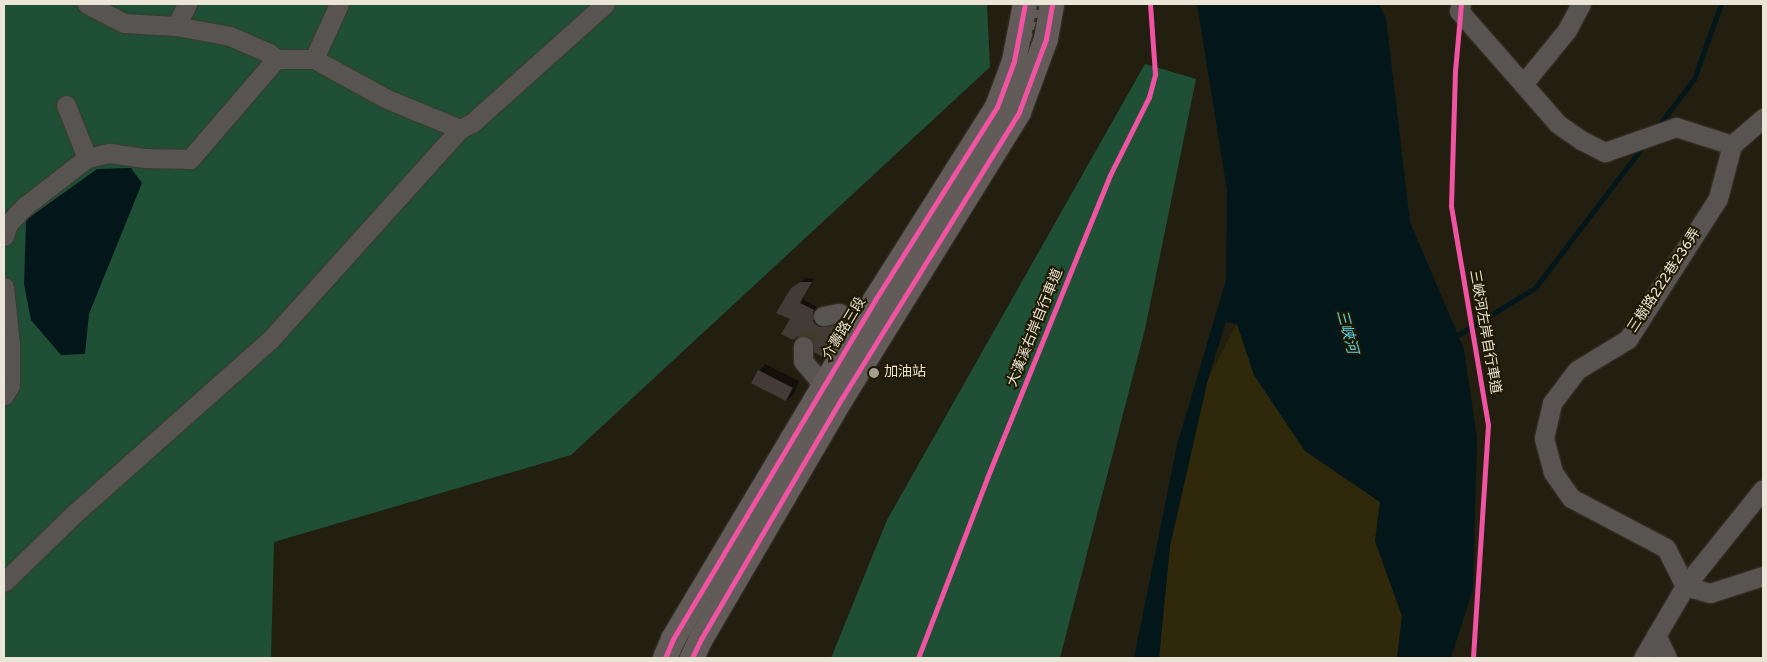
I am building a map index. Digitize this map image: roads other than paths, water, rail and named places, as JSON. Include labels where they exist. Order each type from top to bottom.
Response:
[{"type":"main road","name":"介壽路三段","points":[[669,649],[861,324],[996,107],[1014,61],[1025,4]]},
{"type":"main road","points":[[694,654],[842,398],[1019,112],[1046,39],[1052,4]]},
{"type":"lane","points":[[87,4],[124,23],[176,26],[230,36],[269,52],[276,59],[314,59],[387,99],[460,129]]},
{"type":"lane","points":[[176,26],[187,4]]},
{"type":"lane","points":[[314,59],[338,4]]},
{"type":"lane","points":[[4,582],[75,514],[270,340],[460,129],[472,124],[605,4]]},
{"type":"lane","points":[[1462,4],[1459,11],[1558,124],[1581,140],[1605,152],[1676,127],[1732,145],[1763,118]]},
{"type":"lane","points":[[1523,84],[1567,30],[1581,4]]},
{"type":"lane","points":[[4,236],[8,224],[25,206],[87,158],[109,153],[146,158],[190,159],[276,59]]},
{"type":"lane","points":[[66,104],[87,158]]},
{"type":"lane","name":"三樹路222巷236弄","points":[[1686,586],[1666,548],[1571,498],[1553,472],[1544,438],[1552,403],[1577,370],[1628,339],[1673,270],[1718,198],[1732,145]]},
{"type":"lane","points":[[4,287],[10,344],[10,384],[4,395]]},
{"type":"lane","points":[[823,316],[839,313],[861,324]]},
{"type":"lane","points":[[803,346],[804,361],[824,386]]},
{"type":"lane","points":[[1643,658],[1686,586],[1763,488]]},
{"type":"lane","points":[[1686,586],[1710,593],[1763,576]]},
{"type":"lane","points":[[1656,635],[1667,658]]},
{"type":"lane","points":[[669,649],[694,654]]},
{"type":"water","name":"三峽河","points":[[1197,4],[1379,4],[1386,18],[1410,222],[1464,349],[1477,438],[1473,589],[1451,658],[1397,658],[1402,616],[1375,541],[1380,502],[1305,451],[1254,375],[1237,324],[1226,322],[1208,379],[1170,546],[1159,658],[1134,658],[1177,445],[1226,280],[1227,190]]},
{"type":"water","points":[[131,168],[142,183],[89,314],[85,354],[61,355],[31,320],[24,284],[26,220],[97,169]]},
{"type":"waterway","points":[[1658,126],[1694,79],[1721,4]]},
{"type":"waterway","points":[[1453,338],[1535,288],[1643,146]]},
{"type":"tunnel","points":[[803,346],[823,316]]},
{"type":"railway","points":[[675,658],[702,604],[1005,106],[1022,64],[1039,4]]},
{"type":"railway","points":[[686,658],[710,609],[1013,108],[1038,46],[1048,4]]},
{"type":"place","name":"加油站","points":[[874,373]]}]
